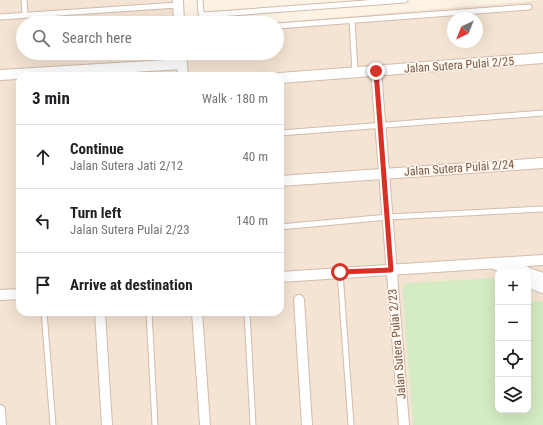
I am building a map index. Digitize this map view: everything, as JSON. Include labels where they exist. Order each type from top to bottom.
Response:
[{"type":"street","points":[[178,2],[179,16]]},
{"type":"street","name":"Jalan Sutera Pulai 2/25","points":[[284,78],[543,58]]},
{"type":"street","points":[[182,60],[183,72]]},
{"type":"street","points":[[110,72],[135,71],[182,64]]},
{"type":"street","name":"Jalan Sutera Pulai 2/23","points":[[376,71],[404,425]]},
{"type":"street","points":[[0,75],[16,75]]},
{"type":"street","name":"Jalan Sutera Pulai 2/24","points":[[284,181],[385,172],[543,163]]},
{"type":"street","points":[[284,277],[340,272],[494,264],[509,267],[543,260]]},
{"type":"street","points":[[531,274],[543,278]]},
{"type":"street","points":[[531,283],[543,288]]},
{"type":"street","points":[[0,295],[16,294]]},
{"type":"street","points":[[299,300],[308,425]]},
{"type":"street","points":[[100,316],[107,425]]},
{"type":"street","points":[[198,316],[205,425]]},
{"type":"street","points":[[0,410],[1,425]]},
{"type":"lane","points":[[24,0],[25,15]]},
{"type":"lane","points":[[200,0],[201,14],[204,15],[372,1],[405,0]]},
{"type":"lane","points":[[0,17],[178,2]]},
{"type":"lane","points":[[284,26],[529,7]]},
{"type":"lane","points":[[352,21],[355,72]]},
{"type":"lane","points":[[284,133],[543,113]]},
{"type":"lane","points":[[284,227],[388,217],[543,209]]},
{"type":"lane","points":[[340,272],[351,425]]},
{"type":"lane","points":[[44,316],[53,425]]},
{"type":"lane","points":[[148,316],[155,425]]},
{"type":"lane","points":[[246,316],[253,425]]},
{"type":"shaded area","points":[[0,0],[182,0],[183,16],[16,16],[16,60],[284,60],[284,22],[543,0],[543,425],[0,425]]},
{"type":"green space","points":[[495,278],[495,413],[531,413],[531,301],[543,301],[543,425],[413,425],[402,286],[407,283]]},
{"type":"route","points":[[340,272],[391,270],[385,172],[376,71]]}]
